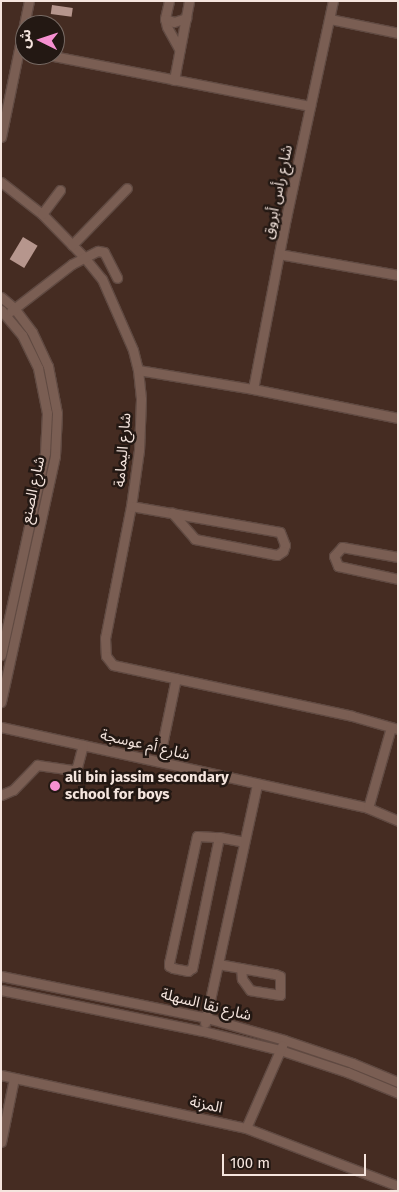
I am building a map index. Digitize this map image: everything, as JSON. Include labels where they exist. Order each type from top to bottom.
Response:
[{"type":"street","points":[[27,15],[29,1]]},
{"type":"street","points":[[168,1],[165,19],[167,27],[180,50]]},
{"type":"street","points":[[174,80],[189,1]]},
{"type":"street","name":"شارع رأس أبروق","points":[[253,389],[321,48],[330,19],[333,1]]},
{"type":"street","points":[[165,19],[174,22],[186,18]]},
{"type":"street","points":[[330,19],[398,33]]},
{"type":"street","points":[[65,58],[310,106]]},
{"type":"street","points":[[1,137],[18,65]]},
{"type":"street","name":"شارع اليمامة","points":[[1,182],[42,214],[84,257],[102,279],[133,350],[138,370],[141,399],[139,450],[131,506],[104,638],[106,656],[113,665],[176,678]]},
{"type":"street","points":[[72,245],[127,188]]},
{"type":"street","points":[[42,214],[60,190]]},
{"type":"street","points":[[4,312],[14,308],[84,257],[98,251],[104,252],[117,278]]},
{"type":"street","points":[[279,254],[398,275]]},
{"type":"street","name":"شارع الصنع","points":[[1,297],[14,308],[32,332],[48,366],[57,413],[55,456],[1,702]]},
{"type":"street","name":"شارع الصنع","points":[[1,655],[45,453],[47,413],[38,368],[22,335],[4,312]]},
{"type":"street","points":[[138,370],[253,389],[398,418]]},
{"type":"street","points":[[131,506],[198,516],[280,532],[285,545],[277,555],[195,539],[172,513]]},
{"type":"street","points":[[195,539],[194,528],[198,516]]},
{"type":"street","points":[[398,557],[342,547],[334,556],[338,566],[398,579]]},
{"type":"street","points":[[162,745],[176,678],[394,728],[368,808]]},
{"type":"street","name":"شارع أم عوسجة","points":[[1,727],[368,808],[398,821]]},
{"type":"street","points":[[1,795],[12,790],[37,765],[74,770],[78,767],[83,745]]},
{"type":"street","points":[[203,1031],[257,784]]},
{"type":"street","points":[[219,837],[192,968],[188,971],[173,968],[169,966],[169,963],[195,840],[200,835],[219,837],[244,842]]},
{"type":"street","points":[[218,964],[241,968],[280,976],[280,995],[250,990],[242,979],[241,968]]},
{"type":"street","name":"شارع نقا السهلة","points":[[1,976],[207,1018],[284,1040],[352,1063],[398,1082]]},
{"type":"street","name":"شارع نقا السهلة","points":[[1,990],[203,1031],[280,1050],[347,1072],[398,1094]]},
{"type":"street","points":[[246,1128],[284,1040]]},
{"type":"street","name":"المزنة","points":[[1,1075],[246,1128],[398,1186]]},
{"type":"street","points":[[1,1142],[14,1078]]},
{"type":"building","points":[[52,5],[73,8],[72,17],[51,14]]},
{"type":"building","points":[[23,237],[38,246],[24,268],[10,259]]},
{"type":"place","name":"ali bin jassim secondary school for boys","points":[[55,786]]}]
